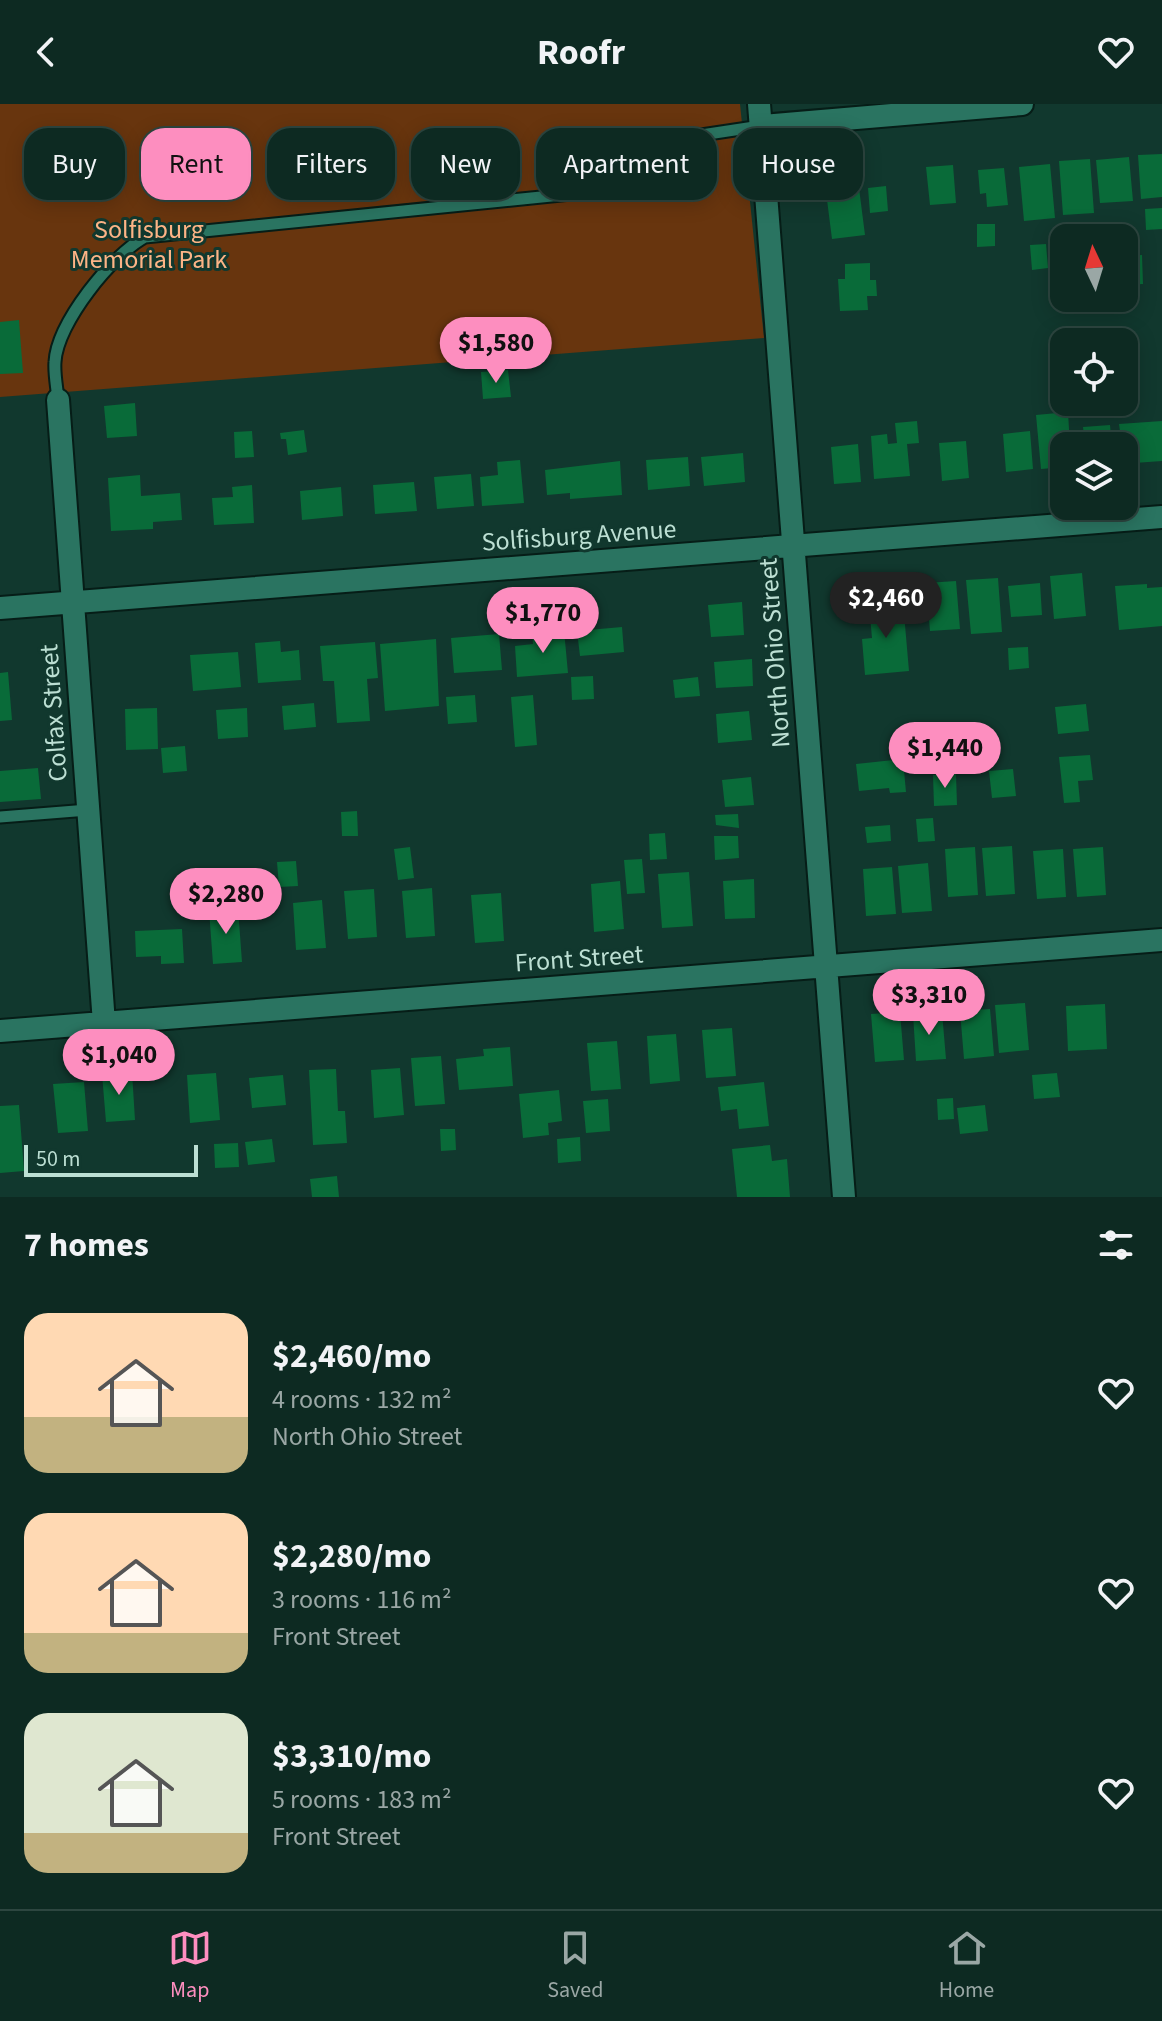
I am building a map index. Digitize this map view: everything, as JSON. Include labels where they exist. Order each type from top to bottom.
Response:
[{"type":"street","points":[[760,115],[1022,104]]},
{"type":"street","name":"North Ohio Street","points":[[760,115],[844,1197]]},
{"type":"street","name":"Colfax Street","points":[[58,400],[104,1023]]},
{"type":"street","name":"Solfisburg Avenue","points":[[0,608],[1162,517]]},
{"type":"street","name":"Front Street","points":[[0,1031],[1162,940]]},
{"type":"lane","points":[[58,400],[55,360],[65,324],[126,247],[145,237],[571,194],[608,181],[688,137],[760,115]]},
{"type":"lane","points":[[0,817],[88,810]]},
{"type":"green space","name":"Solfisburg Memorial Park","points":[[0,104],[740,104],[742,128],[733,128],[733,200],[750,200],[764,338],[0,397]]},
{"type":"building","points":[[1162,154],[1162,197],[1141,199],[1138,155]]},
{"type":"building","points":[[1129,157],[1133,201],[1100,203],[1096,160]]},
{"type":"building","points":[[1090,159],[1094,213],[1063,215],[1059,161]]},
{"type":"building","points":[[1050,164],[1055,218],[1024,221],[1019,167]]},
{"type":"building","points":[[953,165],[956,203],[930,205],[926,167]]},
{"type":"building","points":[[1004,168],[1008,205],[987,207],[986,193],[980,194],[978,170]]},
{"type":"building","points":[[886,186],[888,211],[870,213],[868,188]]},
{"type":"building","points":[[827,200],[861,200],[865,235],[832,239]]},
{"type":"building","points":[[1162,208],[1162,229],[1146,230],[1145,209]]},
{"type":"building","points":[[977,224],[995,224],[995,246],[977,247]]},
{"type":"building","points":[[1046,244],[1048,268],[1032,270],[1030,245]]},
{"type":"building","points":[[1138,255],[1142,255],[1143,284],[1138,284]]},
{"type":"building","points":[[870,263],[870,280],[876,280],[877,296],[867,296],[868,310],[840,311],[838,279],[845,279],[845,264]]},
{"type":"building","points":[[19,320],[23,373],[0,374],[0,322]]},
{"type":"building","points":[[508,370],[511,397],[483,399],[481,372]]},
{"type":"building","points":[[135,403],[137,436],[107,438],[104,406]]},
{"type":"building","points":[[1036,415],[1068,416],[1069,432],[1050,432],[1050,468],[1041,469]]},
{"type":"building","points":[[917,421],[919,443],[907,444],[910,476],[874,479],[871,436],[887,434],[888,444],[897,443],[895,423]]},
{"type":"building","points":[[1162,421],[1162,461],[1138,463],[1138,432],[1120,432],[1119,424]]},
{"type":"building","points":[[1110,425],[1111,432],[1084,432],[1083,427]]},
{"type":"building","points":[[304,430],[307,452],[288,455],[286,439],[281,439],[280,433]]},
{"type":"building","points":[[252,431],[254,457],[235,458],[234,432]]},
{"type":"building","points":[[1030,431],[1033,469],[1006,472],[1003,434]]},
{"type":"building","points":[[966,441],[969,478],[942,481],[939,443]]},
{"type":"building","points":[[858,444],[861,482],[834,484],[831,447]]},
{"type":"building","points":[[743,453],[745,482],[704,486],[701,457]]},
{"type":"building","points":[[688,457],[690,486],[648,490],[646,460]]},
{"type":"building","points":[[520,460],[524,503],[482,506],[480,477],[498,475],[497,462]]},
{"type":"building","points":[[620,461],[622,495],[570,499],[570,493],[547,495],[545,470]]},
{"type":"building","points":[[471,474],[474,506],[437,509],[434,477]]},
{"type":"building","points":[[140,475],[141,496],[180,493],[182,520],[153,522],[153,529],[111,531],[108,478]]},
{"type":"building","points":[[414,482],[417,511],[375,514],[373,485]]},
{"type":"building","points":[[252,485],[254,523],[214,525],[212,498],[233,497],[232,487]]},
{"type":"building","points":[[341,487],[343,516],[302,520],[300,491]]},
{"type":"building","points":[[1082,573],[1086,616],[1054,619],[1050,576]]},
{"type":"building","points":[[998,578],[1002,632],[971,634],[966,580]]},
{"type":"building","points":[[956,581],[960,629],[930,631],[926,583]]},
{"type":"building","points":[[1040,583],[1042,615],[1011,617],[1008,586]]},
{"type":"building","points":[[1147,584],[1147,588],[1162,587],[1162,626],[1119,630],[1115,586]]},
{"type":"building","points":[[742,602],[744,635],[711,637],[708,605]]},
{"type":"building","points":[[903,602],[909,671],[865,675],[862,639],[872,638],[869,605]]},
{"type":"building","points":[[622,627],[624,652],[580,656],[577,631]]},
{"type":"building","points":[[564,630],[568,673],[517,677],[515,646],[533,644],[532,633]]},
{"type":"building","points":[[499,634],[502,670],[454,673],[451,638]]},
{"type":"building","points":[[436,639],[439,706],[385,711],[380,644]]},
{"type":"building","points":[[280,641],[281,652],[299,650],[301,680],[258,683],[255,643]]},
{"type":"building","points":[[375,642],[378,678],[367,679],[370,721],[337,723],[334,681],[323,681],[320,646]]},
{"type":"building","points":[[1028,647],[1029,668],[1009,670],[1008,648]]},
{"type":"building","points":[[238,652],[241,687],[193,691],[190,655]]},
{"type":"building","points":[[752,659],[753,686],[716,688],[714,662]]},
{"type":"building","points":[[8,672],[12,720],[0,721],[0,673]]},
{"type":"building","points":[[593,676],[594,699],[572,700],[571,677]]},
{"type":"building","points":[[698,677],[700,696],[675,698],[673,680]]},
{"type":"building","points":[[475,695],[477,722],[448,724],[446,697]]},
{"type":"building","points":[[533,695],[537,745],[515,747],[511,697]]},
{"type":"building","points":[[314,703],[316,727],[284,730],[282,706]]},
{"type":"building","points":[[1086,704],[1089,731],[1058,734],[1055,707]]},
{"type":"building","points":[[157,708],[158,749],[126,750],[125,709]]},
{"type":"building","points":[[247,708],[248,737],[218,739],[216,710]]},
{"type":"building","points":[[749,711],[752,740],[718,743],[716,714]]},
{"type":"building","points":[[185,746],[187,771],[163,773],[161,748]]},
{"type":"building","points":[[1090,755],[1093,780],[1078,781],[1080,802],[1064,803],[1059,757]]},
{"type":"building","points":[[903,759],[906,792],[890,793],[889,788],[859,791],[856,764]]},
{"type":"building","points":[[38,768],[41,799],[0,802],[0,771]]},
{"type":"building","points":[[1013,769],[1016,796],[992,798],[989,771]]},
{"type":"building","points":[[956,774],[957,805],[934,806],[933,775]]},
{"type":"building","points":[[751,777],[754,805],[725,807],[722,780]]},
{"type":"building","points":[[357,811],[358,836],[342,836],[341,812]]},
{"type":"building","points":[[738,814],[739,828],[716,825],[715,815]]},
{"type":"building","points":[[933,818],[935,841],[918,842],[916,819]]},
{"type":"building","points":[[890,825],[891,841],[867,843],[865,827]]},
{"type":"building","points":[[665,833],[667,859],[650,860],[649,834]]},
{"type":"building","points":[[714,836],[738,836],[739,858],[715,860]]},
{"type":"building","points":[[1012,846],[1015,894],[986,896],[982,848]]},
{"type":"building","points":[[410,847],[414,878],[398,880],[394,849]]},
{"type":"building","points":[[975,847],[978,895],[948,897],[945,849]]},
{"type":"building","points":[[1103,847],[1106,895],[1077,897],[1073,849]]},
{"type":"building","points":[[1063,849],[1066,897],[1037,899],[1033,851]]},
{"type":"building","points":[[642,859],[645,893],[627,894],[624,860]]},
{"type":"building","points":[[296,861],[298,886],[279,887],[277,862]]},
{"type":"building","points":[[928,863],[932,911],[902,913],[898,866]]},
{"type":"building","points":[[892,867],[896,914],[866,916],[863,869]]},
{"type":"building","points":[[689,872],[693,926],[662,928],[658,874]]},
{"type":"building","points":[[218,873],[220,898],[200,900],[197,875]]},
{"type":"building","points":[[754,879],[755,918],[725,919],[723,881]]},
{"type":"building","points":[[620,881],[624,929],[594,932],[591,884]]},
{"type":"building","points":[[432,888],[435,936],[406,938],[402,891]]},
{"type":"building","points":[[374,889],[377,937],[348,939],[344,891]]},
{"type":"building","points":[[501,893],[504,941],[475,943],[471,895]]},
{"type":"building","points":[[322,900],[326,948],[296,950],[293,903]]},
{"type":"building","points":[[238,908],[242,962],[213,964],[209,910]]},
{"type":"building","points":[[182,929],[184,963],[161,964],[161,956],[136,957],[135,931]]},
{"type":"building","points":[[1025,1003],[1029,1050],[999,1053],[995,1005]]},
{"type":"building","points":[[1105,1004],[1107,1049],[1068,1051],[1066,1006]]},
{"type":"building","points":[[990,1009],[994,1056],[964,1059],[960,1011]]},
{"type":"building","points":[[900,1012],[904,1060],[875,1062],[871,1014]]},
{"type":"building","points":[[942,1012],[946,1059],[916,1061],[913,1014]]},
{"type":"building","points":[[732,1028],[736,1076],[706,1078],[702,1030]]},
{"type":"building","points":[[676,1034],[680,1081],[650,1084],[647,1036]]},
{"type":"building","points":[[617,1041],[621,1089],[591,1091],[587,1043]]},
{"type":"building","points":[[510,1047],[513,1086],[459,1090],[456,1059],[484,1056],[483,1049]]},
{"type":"building","points":[[441,1056],[445,1104],[415,1106],[411,1058]]},
{"type":"building","points":[[400,1068],[404,1115],[374,1118],[371,1070]]},
{"type":"building","points":[[336,1069],[338,1111],[345,1111],[347,1143],[313,1145],[309,1070]]},
{"type":"building","points":[[132,1072],[135,1120],[106,1122],[102,1074]]},
{"type":"building","points":[[216,1073],[220,1120],[190,1123],[187,1075]]},
{"type":"building","points":[[1057,1073],[1060,1097],[1034,1099],[1032,1075]]},
{"type":"building","points":[[283,1075],[286,1105],[252,1108],[249,1078]]},
{"type":"building","points":[[84,1082],[88,1131],[58,1133],[53,1084]]},
{"type":"building","points":[[764,1082],[769,1126],[739,1129],[737,1109],[721,1111],[718,1087]]},
{"type":"building","points":[[559,1090],[562,1121],[548,1123],[549,1135],[523,1138],[519,1094]]},
{"type":"building","points":[[953,1098],[954,1119],[938,1120],[937,1099]]},
{"type":"building","points":[[608,1099],[610,1131],[586,1133],[583,1101]]},
{"type":"building","points":[[19,1105],[24,1171],[0,1173],[0,1106]]},
{"type":"building","points":[[985,1105],[988,1131],[960,1134],[957,1108]]},
{"type":"building","points":[[440,1129],[455,1129],[456,1150],[441,1151]]},
{"type":"building","points":[[580,1137],[581,1161],[558,1163],[557,1139]]},
{"type":"building","points":[[272,1139],[275,1162],[248,1165],[245,1142]]},
{"type":"building","points":[[238,1143],[239,1167],[215,1168],[214,1144]]},
{"type":"building","points":[[770,1145],[772,1161],[787,1159],[790,1197],[737,1197],[732,1149]]},
{"type":"building","points":[[337,1176],[339,1197],[312,1197],[310,1179]]}]
